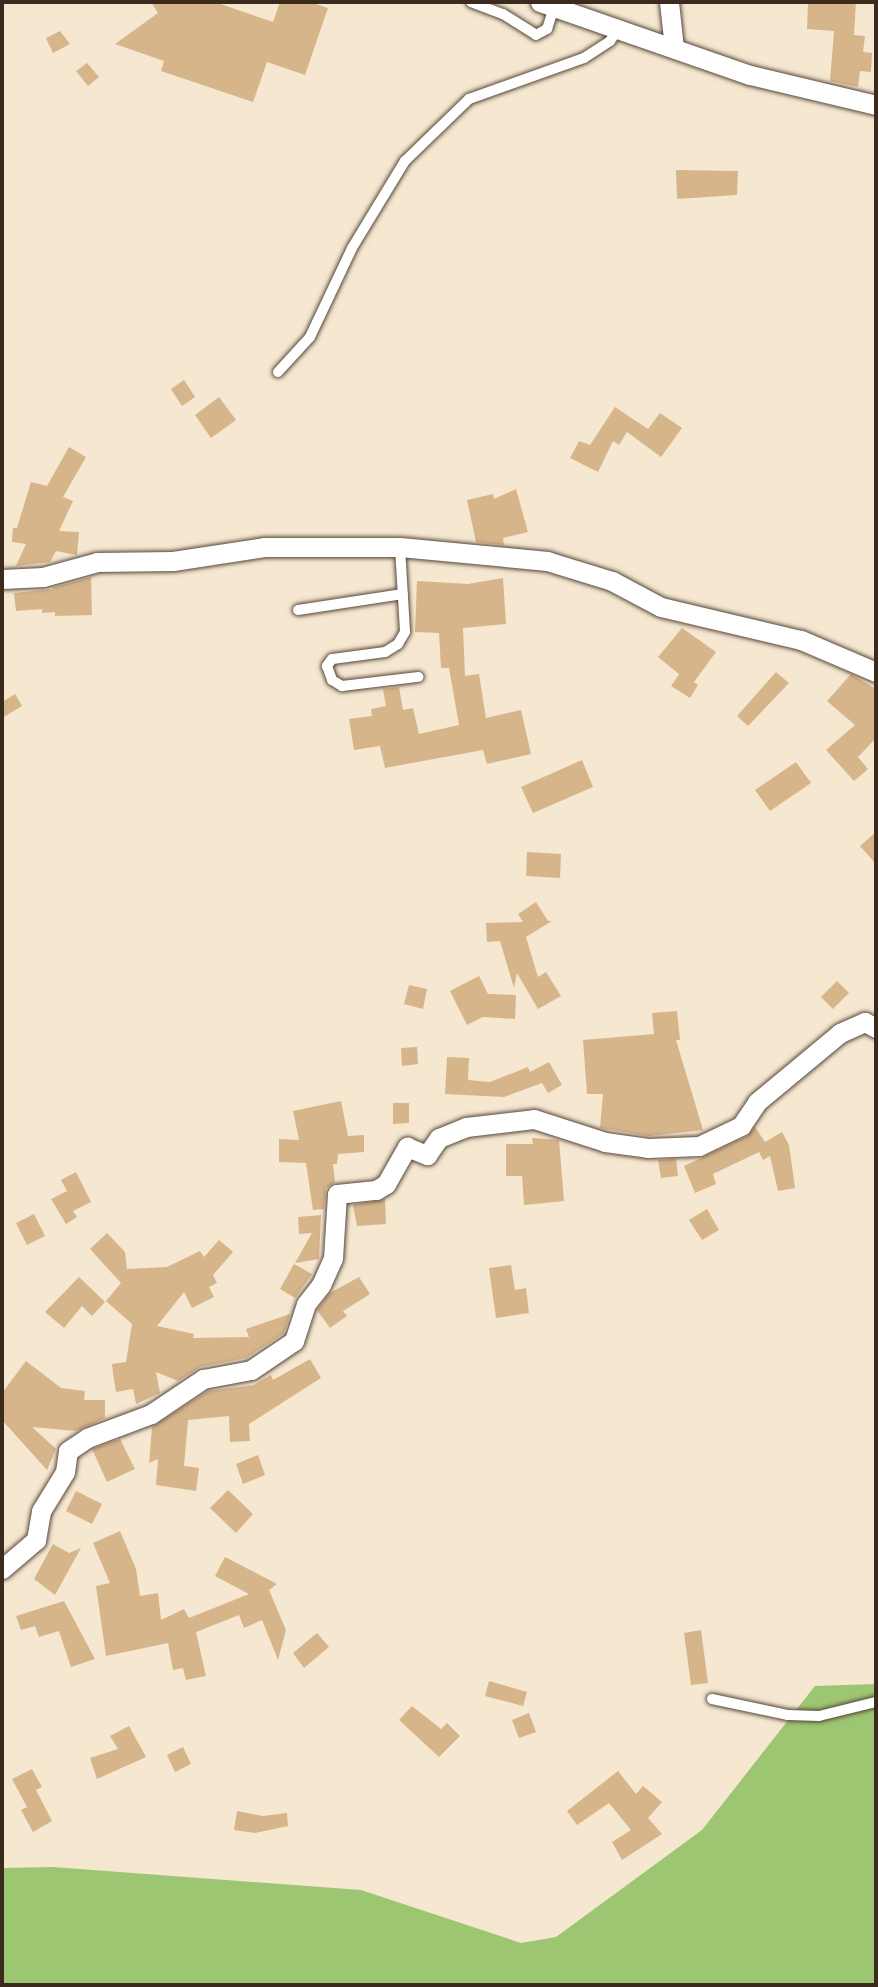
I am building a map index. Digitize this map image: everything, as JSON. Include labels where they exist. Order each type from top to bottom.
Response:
[{"type":"street","points":[[669,2],[674,48]]},
{"type":"street","points":[[547,4],[795,88],[876,105]]},
{"type":"street","points":[[2,579],[43,577],[97,562],[173,561],[251,547],[400,547],[577,567],[661,607],[801,640],[876,672]]},
{"type":"street","points":[[2,1569],[36,1540],[41,1511],[65,1472],[68,1451],[87,1438],[151,1414],[203,1379],[251,1370],[294,1341],[306,1304],[321,1285],[332,1258],[337,1194],[376,1190],[386,1184],[407,1147],[427,1155],[439,1138],[466,1127],[534,1119],[605,1142],[648,1148],[699,1146],[741,1126],[757,1102],[840,1033],[865,1022],[876,1028]]},
{"type":"lane","points":[[471,2],[509,17],[537,35],[547,29],[547,4]]},
{"type":"lane","points":[[278,372],[310,337],[352,248],[405,161],[469,99],[584,58],[618,29]]},
{"type":"lane","points":[[400,547],[405,632],[398,644],[385,652],[332,659],[327,666],[332,680],[342,686],[418,677]]},
{"type":"lane","points":[[298,610],[403,594]]},
{"type":"lane","points":[[712,1699],[788,1715],[819,1716],[876,1702]]},
{"type":"green space","points":[[876,1684],[876,1985],[2,1985],[2,1868],[53,1867],[361,1890],[521,1943],[556,1937],[702,1830],[815,1686]]},
{"type":"building","points":[[151,2],[215,2],[273,22],[280,2],[310,2],[328,8],[305,75],[267,62],[253,102],[161,71],[164,61],[115,44],[158,13]]},
{"type":"building","points":[[808,2],[856,2],[854,35],[865,36],[863,52],[872,53],[871,72],[860,71],[858,87],[830,81],[834,31],[807,29]]},
{"type":"building","points":[[60,31],[70,44],[53,53],[46,38]]},
{"type":"building","points":[[87,63],[99,77],[88,86],[76,71]]},
{"type":"building","points":[[676,170],[738,171],[737,195],[677,199]]},
{"type":"building","points":[[184,380],[195,397],[182,406],[171,389]]},
{"type":"building","points":[[219,397],[236,420],[211,438],[195,415]]},
{"type":"building","points":[[615,407],[648,429],[660,413],[682,428],[661,457],[627,432],[619,445],[613,441],[598,472],[570,458],[579,441],[590,445]]},
{"type":"building","points":[[69,447],[86,457],[63,497],[73,501],[59,531],[79,532],[77,555],[56,551],[50,562],[16,566],[26,544],[12,542],[13,528],[17,528],[31,482],[47,486]]},
{"type":"building","points":[[516,489],[528,532],[503,538],[504,545],[476,542],[467,500],[493,494],[494,499]]},
{"type":"building","points":[[91,577],[92,615],[55,616],[55,612],[42,613],[42,609],[16,611],[14,593],[55,589],[51,588]]},
{"type":"building","points":[[503,578],[506,624],[463,628],[465,676],[479,674],[486,718],[521,710],[531,754],[487,764],[483,750],[385,768],[380,746],[354,750],[349,719],[372,716],[371,709],[386,706],[383,689],[399,687],[403,710],[413,708],[419,734],[459,725],[449,668],[441,668],[439,633],[415,632],[417,581],[468,584]]},
{"type":"building","points":[[682,628],[716,652],[694,682],[698,685],[690,698],[671,686],[679,674],[658,657]]},
{"type":"building","points":[[776,672],[789,683],[748,726],[737,716]]},
{"type":"building","points":[[851,674],[876,689],[876,738],[858,757],[868,769],[854,781],[826,750],[855,725],[827,701]]},
{"type":"building","points":[[15,694],[22,706],[2,718],[2,702]]},
{"type":"building","points":[[582,760],[593,787],[533,813],[521,787]]},
{"type":"building","points":[[796,762],[811,783],[770,811],[755,790]]},
{"type":"building","points":[[876,832],[876,864],[860,846]]},
{"type":"building","points":[[527,852],[561,854],[560,878],[526,876]]},
{"type":"building","points":[[536,902],[548,921],[552,921],[526,937],[538,977],[546,972],[561,996],[538,1009],[517,973],[514,988],[500,941],[487,942],[486,923],[523,922],[518,914]]},
{"type":"building","points":[[479,976],[488,994],[516,995],[515,1019],[483,1017],[467,1025],[450,991]]},
{"type":"building","points":[[837,981],[849,993],[833,1009],[821,997]]},
{"type":"building","points":[[409,985],[427,989],[423,1009],[404,1004]]},
{"type":"building","points":[[677,1011],[680,1040],[676,1040],[703,1130],[649,1136],[600,1128],[603,1094],[587,1094],[583,1040],[654,1034],[652,1013]]},
{"type":"building","points":[[417,1047],[418,1064],[402,1066],[401,1048]]},
{"type":"building","points":[[447,1057],[469,1058],[468,1080],[490,1082],[528,1067],[530,1072],[549,1062],[562,1085],[548,1093],[542,1083],[504,1097],[445,1094]]},
{"type":"building","points":[[341,1101],[348,1136],[364,1135],[364,1152],[338,1154],[337,1164],[333,1164],[335,1182],[326,1188],[324,1209],[313,1210],[306,1163],[279,1162],[279,1139],[299,1140],[293,1111]]},
{"type":"building","points":[[393,1103],[409,1103],[409,1123],[393,1124]]},
{"type":"building","points":[[755,1127],[765,1142],[782,1132],[789,1145],[795,1188],[778,1191],[770,1156],[763,1160],[759,1152],[713,1174],[716,1184],[695,1193],[684,1166],[746,1137]]},
{"type":"building","points":[[532,1138],[559,1140],[564,1201],[524,1205],[522,1176],[506,1176],[506,1144],[533,1144]]},
{"type":"building","points":[[676,1159],[678,1176],[661,1178],[658,1160]]},
{"type":"building","points":[[76,1172],[91,1202],[73,1211],[77,1217],[66,1224],[51,1199],[67,1191],[61,1180]]},
{"type":"building","points":[[385,1199],[386,1224],[357,1226],[353,1205]]},
{"type":"building","points":[[707,1209],[719,1230],[702,1240],[689,1220]]},
{"type":"building","points":[[34,1214],[45,1236],[27,1245],[16,1223]]},
{"type":"building","points":[[321,1215],[319,1259],[295,1263],[312,1233],[299,1234],[298,1217]]},
{"type":"building","points":[[107,1233],[125,1252],[127,1269],[167,1267],[200,1251],[204,1257],[219,1240],[233,1252],[213,1275],[217,1283],[209,1287],[214,1297],[192,1308],[184,1292],[157,1326],[194,1334],[193,1338],[249,1337],[246,1329],[290,1314],[284,1333],[246,1358],[200,1367],[178,1381],[156,1372],[160,1393],[136,1404],[133,1389],[116,1392],[113,1373],[112,1364],[126,1362],[132,1324],[106,1301],[121,1283],[90,1249]]},
{"type":"building","points":[[294,1264],[312,1274],[295,1298],[280,1289]]},
{"type":"building","points":[[511,1265],[515,1290],[526,1288],[529,1313],[496,1318],[489,1268]]},
{"type":"building","points":[[79,1277],[105,1302],[92,1316],[82,1306],[64,1328],[45,1312]]},
{"type":"building","points":[[359,1277],[370,1294],[343,1311],[347,1316],[330,1328],[317,1310],[330,1293]]},
{"type":"building","points":[[310,1359],[321,1378],[249,1424],[250,1441],[230,1442],[229,1416],[188,1420],[184,1466],[199,1468],[196,1491],[156,1485],[158,1459],[149,1463],[152,1427],[208,1391],[254,1385],[271,1375],[273,1380]]},
{"type":"building","points":[[26,1361],[61,1388],[85,1391],[84,1400],[105,1400],[105,1418],[76,1431],[32,1427],[56,1449],[47,1470],[2,1420],[2,1393]]},
{"type":"building","points":[[120,1439],[135,1469],[107,1482],[92,1449]]},
{"type":"building","points":[[258,1455],[265,1475],[243,1484],[236,1464]]},
{"type":"building","points":[[228,1490],[253,1514],[236,1533],[210,1508]]},
{"type":"building","points":[[76,1491],[102,1504],[92,1524],[66,1511]]},
{"type":"building","points":[[120,1531],[136,1569],[140,1596],[158,1593],[161,1620],[184,1609],[189,1618],[249,1594],[215,1576],[225,1557],[277,1584],[269,1590],[286,1630],[278,1660],[262,1620],[244,1628],[239,1615],[196,1632],[206,1676],[186,1680],[183,1668],[173,1670],[168,1643],[106,1656],[96,1586],[110,1583],[93,1543]]},
{"type":"building","points":[[53,1544],[69,1553],[81,1548],[55,1595],[34,1579]]},
{"type":"building","points":[[64,1601],[95,1659],[71,1667],[59,1631],[39,1637],[35,1626],[21,1630],[16,1616]]},
{"type":"building","points":[[701,1630],[708,1683],[691,1685],[684,1633]]},
{"type":"building","points":[[317,1633],[329,1647],[304,1668],[293,1653]]},
{"type":"building","points":[[489,1681],[527,1692],[523,1706],[485,1696]]},
{"type":"building","points":[[412,1706],[441,1729],[447,1723],[460,1736],[439,1757],[399,1720]]},
{"type":"building","points":[[529,1713],[536,1732],[519,1738],[512,1720]]},
{"type":"building","points":[[129,1726],[146,1757],[97,1779],[90,1758],[118,1749],[110,1736]]},
{"type":"building","points":[[183,1747],[191,1764],[175,1772],[167,1755]]},
{"type":"building","points":[[32,1769],[42,1787],[36,1790],[52,1821],[33,1832],[21,1810],[27,1807],[12,1779]]},
{"type":"building","points":[[618,1771],[636,1794],[643,1786],[662,1802],[648,1818],[662,1834],[622,1860],[612,1842],[631,1830],[609,1803],[577,1825],[567,1811]]},
{"type":"building","points":[[237,1811],[263,1816],[287,1813],[288,1826],[255,1833],[234,1830]]}]
